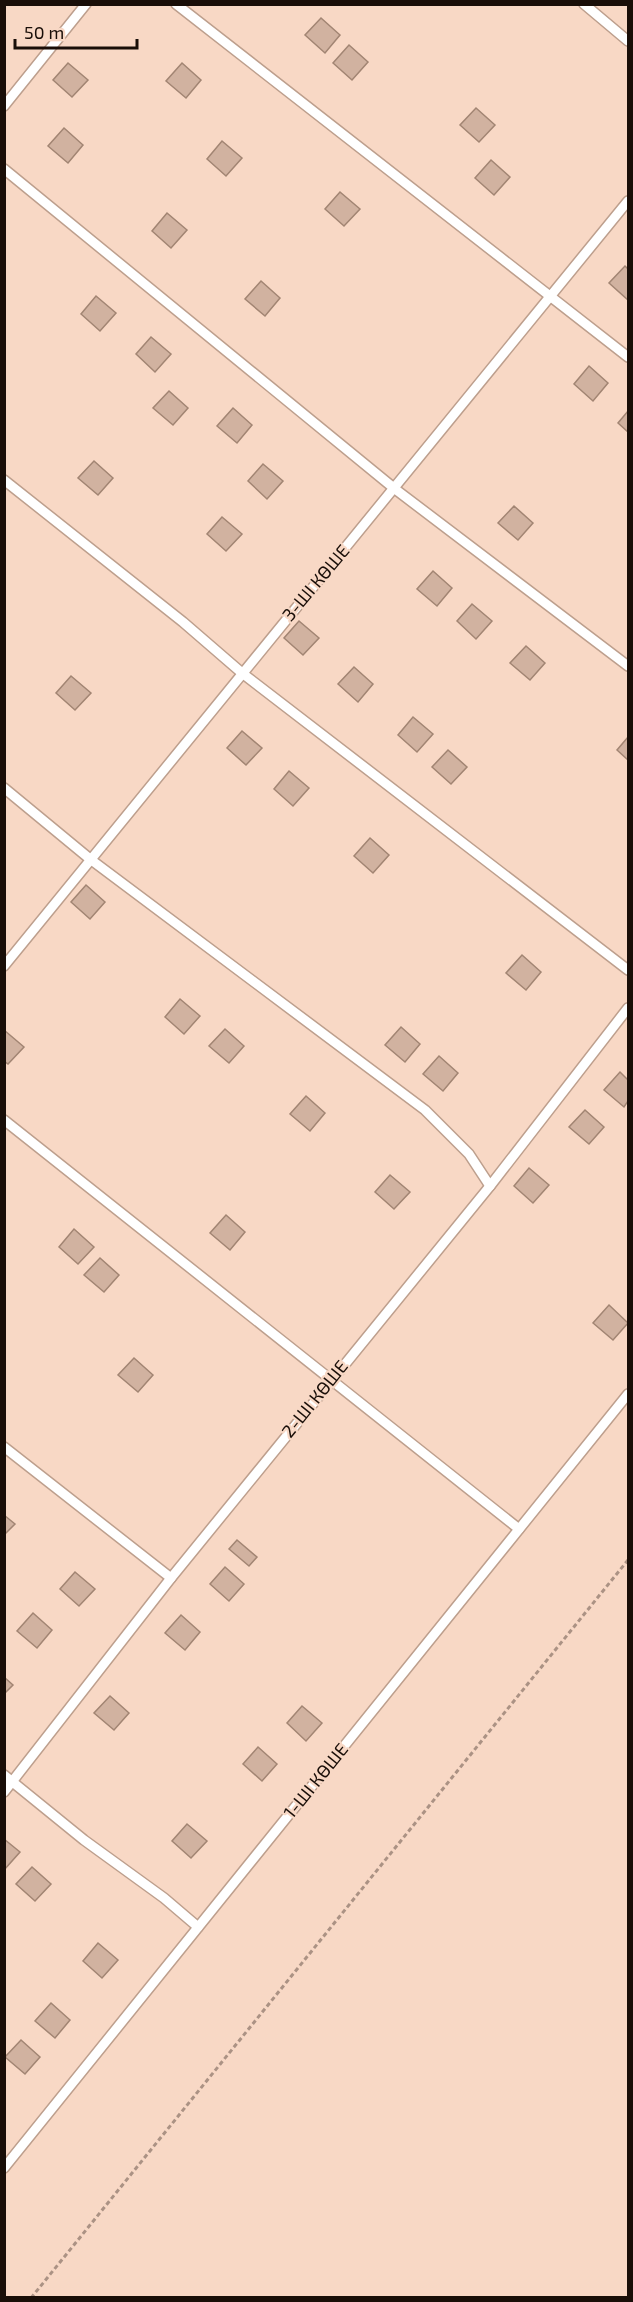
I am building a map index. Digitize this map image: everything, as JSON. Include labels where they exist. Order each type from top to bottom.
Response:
[{"type":"lane","points":[[4,106],[86,4]]},
{"type":"lane","points":[[176,4],[628,357]]},
{"type":"lane","points":[[584,4],[628,41]]},
{"type":"lane","points":[[4,169],[395,489],[628,666]]},
{"type":"lane","name":"3-ШІ КӨШЕ","points":[[4,966],[628,201]]},
{"type":"lane","points":[[4,480],[183,622],[242,673],[628,970]]},
{"type":"lane","points":[[4,788],[90,859],[425,1110],[469,1154],[490,1186]]},
{"type":"lane","name":"2-ШІ КӨШЕ","points":[[4,1792],[171,1578],[490,1186],[628,1008]]},
{"type":"lane","points":[[4,1120],[519,1528]]},
{"type":"lane","name":"1-ШІ КӨШЕ","points":[[4,2169],[628,1394]]},
{"type":"lane","points":[[4,1447],[171,1578]]},
{"type":"lane","points":[[4,1775],[84,1840],[164,1898],[198,1926]]},
{"type":"path","points":[[31,2298],[628,1560]]},
{"type":"building","points":[[321,18],[340,35],[325,53],[305,35]]},
{"type":"building","points":[[349,45],[368,62],[352,80],[333,63]]},
{"type":"building","points":[[68,63],[88,80],[72,97],[53,80]]},
{"type":"building","points":[[182,63],[201,80],[186,98],[166,81]]},
{"type":"building","points":[[476,108],[495,125],[479,142],[460,125]]},
{"type":"building","points":[[64,128],[83,145],[68,163],[48,146]]},
{"type":"building","points":[[222,141],[242,158],[226,176],[207,159]]},
{"type":"building","points":[[491,160],[510,177],[494,195],[475,178]]},
{"type":"building","points":[[340,192],[360,209],[344,226],[325,209]]},
{"type":"building","points":[[167,213],[187,230],[171,248],[152,231]]},
{"type":"building","points":[[625,266],[628,269],[628,300],[609,283]]},
{"type":"building","points":[[261,281],[280,298],[265,316],[245,299]]},
{"type":"building","points":[[96,296],[116,313],[100,331],[81,314]]},
{"type":"building","points":[[151,337],[171,354],[155,372],[136,354]]},
{"type":"building","points":[[589,366],[608,383],[593,401],[574,384]]},
{"type":"building","points":[[169,391],[188,408],[173,425],[153,408]]},
{"type":"building","points":[[233,408],[252,425],[237,443],[217,426]]},
{"type":"building","points":[[628,411],[628,432],[618,423]]},
{"type":"building","points":[[94,461],[113,478],[98,495],[78,478]]},
{"type":"building","points":[[263,464],[283,481],[267,499],[248,481]]},
{"type":"building","points":[[514,506],[533,523],[518,540],[498,523]]},
{"type":"building","points":[[222,517],[242,534],[226,551],[207,534]]},
{"type":"building","points":[[433,571],[452,588],[437,606],[417,589]]},
{"type":"building","points":[[472,604],[492,621],[476,639],[457,621]]},
{"type":"building","points":[[299,621],[319,638],[303,655],[284,638]]},
{"type":"building","points":[[526,646],[545,663],[530,680],[510,663]]},
{"type":"building","points":[[354,667],[373,684],[358,702],[338,684]]},
{"type":"building","points":[[71,676],[91,693],[75,710],[56,693]]},
{"type":"building","points":[[413,717],[433,734],[417,752],[398,735]]},
{"type":"building","points":[[242,731],[262,748],[246,765],[227,748]]},
{"type":"building","points":[[628,737],[628,760],[617,750]]},
{"type":"building","points":[[448,750],[467,767],[451,784],[432,767]]},
{"type":"building","points":[[289,771],[309,788],[293,806],[274,789]]},
{"type":"building","points":[[370,838],[389,855],[373,873],[354,856]]},
{"type":"building","points":[[86,885],[105,902],[90,919],[71,902]]},
{"type":"building","points":[[522,955],[541,972],[526,990],[506,973]]},
{"type":"building","points":[[180,999],[200,1016],[184,1034],[165,1017]]},
{"type":"building","points":[[401,1027],[420,1044],[405,1062],[385,1045]]},
{"type":"building","points":[[225,1029],[244,1046],[229,1063],[209,1046]]},
{"type":"building","points":[[4,1030],[24,1047],[8,1064],[4,1061]]},
{"type":"building","points":[[439,1056],[458,1073],[443,1091],[423,1074]]},
{"type":"building","points":[[620,1072],[628,1080],[628,1101],[624,1107],[604,1090]]},
{"type":"building","points":[[306,1096],[325,1113],[310,1131],[290,1114]]},
{"type":"building","points":[[585,1110],[604,1127],[589,1144],[569,1127]]},
{"type":"building","points":[[529,1168],[549,1185],[533,1203],[514,1186]]},
{"type":"building","points":[[390,1175],[410,1192],[394,1209],[375,1192]]},
{"type":"building","points":[[226,1215],[245,1232],[230,1250],[210,1233]]},
{"type":"building","points":[[74,1229],[94,1247],[78,1264],[59,1247]]},
{"type":"building","points":[[100,1258],[119,1275],[104,1292],[84,1275]]},
{"type":"building","points":[[609,1305],[628,1323],[613,1340],[593,1323]]},
{"type":"building","points":[[134,1358],[153,1375],[138,1392],[118,1375]]},
{"type":"building","points":[[4,1515],[15,1524],[4,1535]]},
{"type":"building","points":[[237,1540],[257,1557],[249,1566],[229,1549]]},
{"type":"building","points":[[225,1567],[244,1584],[229,1601],[210,1584]]},
{"type":"building","points":[[75,1572],[95,1589],[79,1606],[60,1589]]},
{"type":"building","points":[[33,1613],[52,1630],[37,1648],[17,1631]]},
{"type":"building","points":[[181,1615],[200,1632],[185,1650],[165,1633]]},
{"type":"building","points":[[4,1677],[13,1685],[4,1694]]},
{"type":"building","points":[[110,1696],[129,1713],[114,1730],[94,1713]]},
{"type":"building","points":[[302,1706],[322,1723],[306,1741],[287,1723]]},
{"type":"building","points":[[258,1747],[277,1764],[262,1781],[243,1764]]},
{"type":"building","points":[[187,1824],[207,1841],[191,1858],[172,1841]]},
{"type":"building","points":[[4,1839],[20,1852],[4,1870]]},
{"type":"building","points":[[32,1867],[51,1884],[35,1901],[16,1884]]},
{"type":"building","points":[[98,1943],[118,1960],[102,1978],[83,1961]]},
{"type":"building","points":[[51,2003],[70,2020],[55,2038],[35,2021]]},
{"type":"building","points":[[21,2040],[40,2057],[25,2074],[5,2057]]}]
